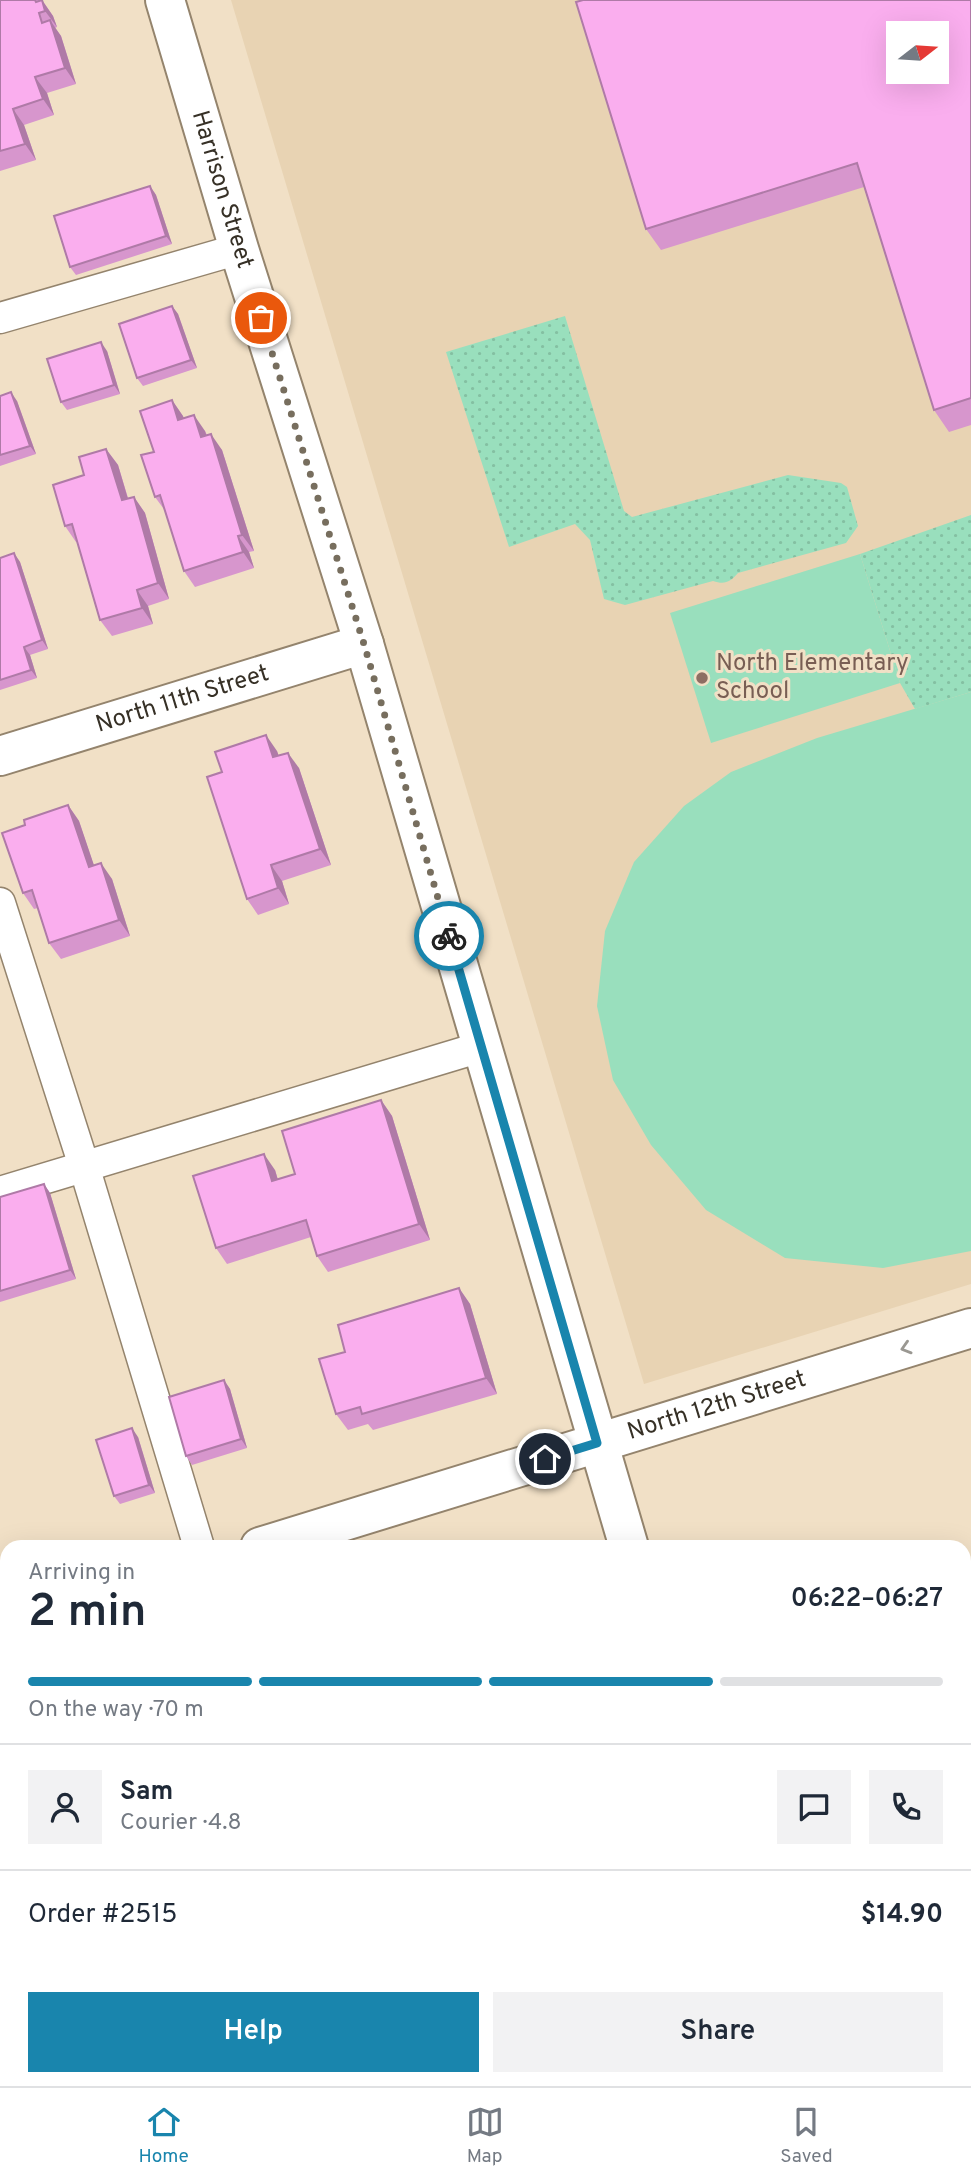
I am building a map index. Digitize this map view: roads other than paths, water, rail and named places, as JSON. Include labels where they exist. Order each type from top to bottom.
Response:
[{"type":"street","name":"Harrison Street","points":[[165,0],[239,248],[364,644],[627,1540]]},
{"type":"street","name":"North 11th Street","points":[[0,756],[364,644]]},
{"type":"street","name":"North 12th Street","points":[[283,1540],[971,1328]]},
{"type":"lane","points":[[0,318],[239,248]]},
{"type":"lane","points":[[0,903],[84,1166],[197,1540]]},
{"type":"lane","points":[[0,1192],[481,1047]]},
{"type":"place","name":"North Elementary School","points":[[702,678]]}]
